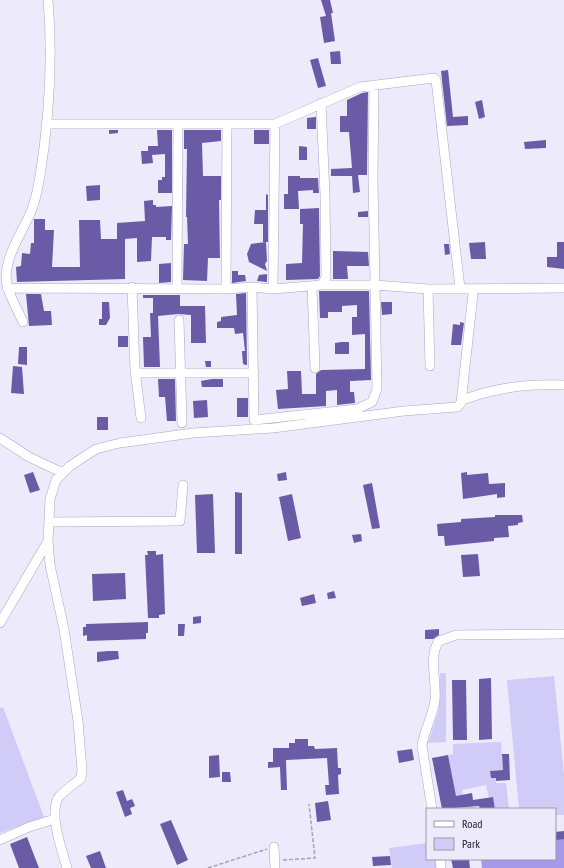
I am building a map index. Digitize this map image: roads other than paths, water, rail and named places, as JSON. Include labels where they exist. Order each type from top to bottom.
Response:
[{"type":"street","points":[[23,322],[7,288],[8,269],[12,251],[30,213],[40,178],[46,124],[50,29],[48,0]]},
{"type":"street","points":[[46,124],[275,124],[360,87],[436,79],[460,288]]},
{"type":"street","points":[[252,287],[254,420],[357,409],[372,402],[377,389],[373,178],[374,85]]},
{"type":"street","points":[[321,103],[325,194],[326,277],[322,285]]},
{"type":"street","points":[[177,288],[178,124]]},
{"type":"street","points":[[226,289],[227,124]]},
{"type":"street","points":[[273,289],[275,124]]},
{"type":"street","points":[[7,288],[132,287],[226,289],[252,287],[273,289],[322,285],[375,284],[428,288],[564,288]]},
{"type":"street","points":[[312,286],[315,368]]},
{"type":"street","points":[[132,287],[136,373],[141,418]]},
{"type":"street","points":[[428,288],[430,366]]},
{"type":"street","points":[[67,868],[55,819],[55,807],[59,798],[81,778],[82,770],[78,721],[64,629],[50,565],[48,541],[50,499],[56,480],[70,466],[96,449],[120,443],[193,434],[273,428],[404,411],[457,407],[461,404],[462,400],[473,294]]},
{"type":"street","points":[[179,320],[179,373],[182,423]]},
{"type":"street","points":[[136,373],[254,374]]},
{"type":"street","points":[[462,400],[486,391],[529,384],[564,385]]},
{"type":"street","points":[[0,438],[29,457],[63,473]]},
{"type":"street","points":[[49,522],[180,521],[183,485]]},
{"type":"street","points":[[0,623],[48,541]]},
{"type":"street","points":[[432,808],[422,746],[435,700],[434,650],[439,641],[456,635],[564,634]]},
{"type":"street","points":[[0,840],[29,827],[55,819]]},
{"type":"street","points":[[274,847],[276,868]]}]
